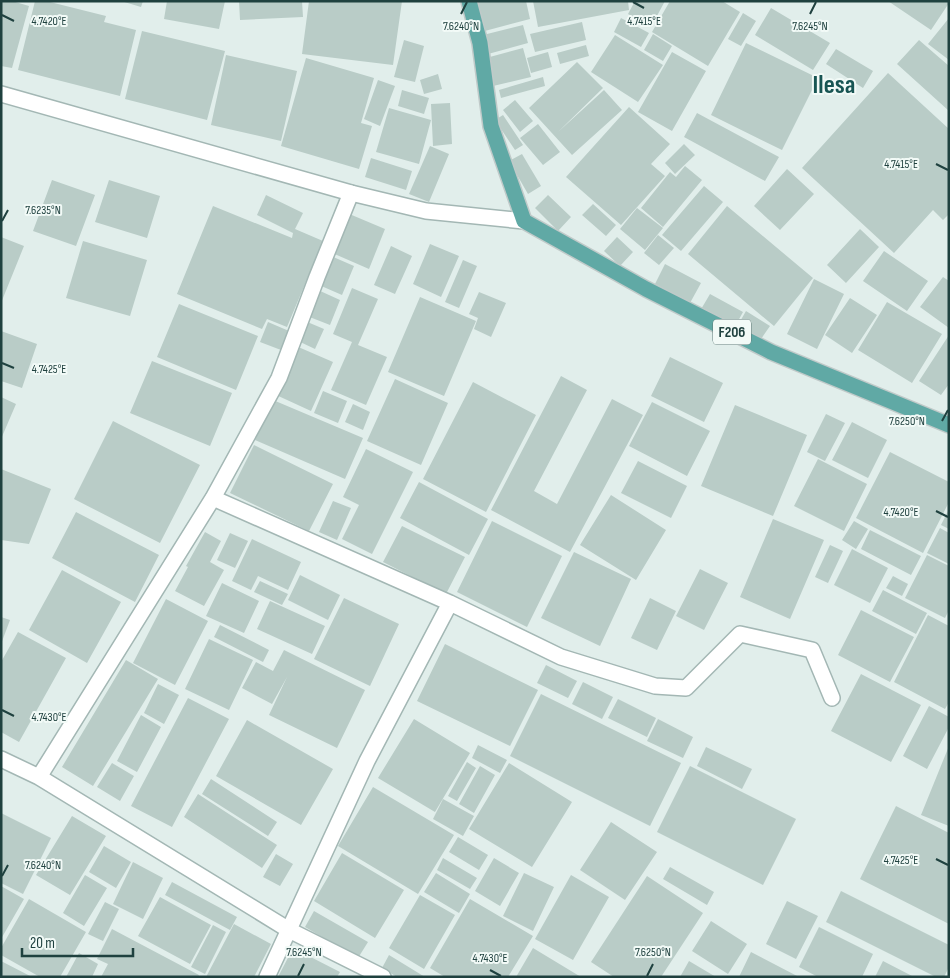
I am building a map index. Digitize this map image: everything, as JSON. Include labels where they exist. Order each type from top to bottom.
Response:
[{"type":"main road","points":[[469,1],[480,43],[491,126],[524,221]]},
{"type":"main road","name":"F206","points":[[524,221],[646,289],[771,352],[949,425]]},
{"type":"street","points":[[1,94],[351,193],[426,211],[524,221]]},
{"type":"street","points":[[39,776],[213,498],[279,378],[351,193]]},
{"type":"street","points":[[213,498],[450,603],[561,657],[655,686],[686,688],[740,634],[812,650],[832,698]]},
{"type":"street","points":[[267,977],[367,761],[450,603]]},
{"type":"street","points":[[1,759],[39,776],[289,930],[383,977]]},
{"type":"building","points":[[1,1],[12,1],[29,6],[12,68],[1,66]]},
{"type":"building","points":[[35,1],[46,1],[106,16],[104,22],[136,30],[120,96],[18,70]]},
{"type":"building","points":[[121,1],[143,1],[141,7]]},
{"type":"building","points":[[167,1],[225,1],[219,29],[164,19]]},
{"type":"building","points":[[239,1],[302,1],[303,17],[240,20]]},
{"type":"building","points":[[309,1],[402,1],[393,65],[302,54]]},
{"type":"building","points":[[473,1],[526,1],[530,19],[481,32]]},
{"type":"building","points":[[533,1],[628,1],[629,10],[538,27]]},
{"type":"building","points":[[635,1],[665,1],[651,27],[628,14]]},
{"type":"building","points":[[670,1],[722,1],[740,12],[708,66],[652,32]]},
{"type":"building","points":[[888,1],[949,1],[949,3],[931,30]]},
{"type":"building","points":[[771,8],[830,43],[813,70],[755,35]]},
{"type":"building","points":[[743,13],[756,21],[741,46],[728,39]]},
{"type":"building","points":[[621,18],[649,33],[641,47],[614,32]]},
{"type":"building","points":[[949,18],[949,60],[928,44]]},
{"type":"building","points":[[582,22],[586,40],[535,52],[530,34]]},
{"type":"building","points":[[523,25],[528,43],[488,54],[483,35]]},
{"type":"building","points":[[142,31],[225,51],[207,120],[125,99]]},
{"type":"building","points":[[653,34],[672,46],[663,61],[644,50]]},
{"type":"building","points":[[615,35],[663,65],[638,102],[591,72]]},
{"type":"building","points":[[404,40],[424,46],[415,82],[394,77]]},
{"type":"building","points":[[919,40],[949,66],[949,111],[897,64]]},
{"type":"building","points":[[746,43],[818,78],[782,150],[711,115]]},
{"type":"building","points":[[586,45],[589,56],[560,64],[557,53]]},
{"type":"building","points":[[523,48],[531,77],[493,86],[486,58]]},
{"type":"building","points":[[836,49],[873,71],[863,88],[826,64]]},
{"type":"building","points":[[548,52],[552,67],[531,73],[527,58]]},
{"type":"building","points":[[672,52],[706,71],[672,131],[638,112]]},
{"type":"building","points":[[226,55],[297,71],[281,141],[211,125]]},
{"type":"building","points":[[306,58],[374,78],[361,123],[372,126],[359,169],[281,146]]},
{"type":"building","points":[[577,62],[603,88],[558,132],[604,90],[622,110],[572,155],[529,108]]},
{"type":"building","points":[[888,73],[949,129],[949,214],[943,220],[933,210],[894,253],[802,168]]},
{"type":"building","points":[[438,74],[442,89],[424,94],[420,80]]},
{"type":"building","points":[[543,77],[545,86],[501,98],[499,90]]},
{"type":"building","points":[[378,80],[395,86],[380,126],[364,119]]},
{"type":"building","points":[[402,90],[429,98],[424,114],[398,106]]},
{"type":"building","points":[[515,100],[533,121],[520,132],[503,110]]},
{"type":"building","points":[[450,103],[452,144],[433,146],[431,104]]},
{"type":"building","points":[[629,107],[670,144],[651,164],[665,176],[621,225],[566,177]]},
{"type":"building","points":[[389,108],[431,120],[419,164],[376,152]]},
{"type":"building","points":[[697,113],[779,157],[765,181],[684,137]]},
{"type":"building","points":[[503,115],[523,145],[515,150],[495,120]]},
{"type":"building","points":[[538,124],[560,152],[543,165],[520,138]]},
{"type":"building","points":[[684,144],[695,155],[675,174],[665,163]]},
{"type":"building","points":[[430,146],[449,154],[429,202],[409,194]]},
{"type":"building","points":[[522,154],[541,186],[528,194],[509,161]]},
{"type":"building","points":[[371,158],[412,171],[406,190],[365,177]]},
{"type":"building","points":[[685,166],[702,180],[663,227],[641,208],[670,172],[676,177]]},
{"type":"building","points":[[787,169],[814,194],[780,230],[754,206]]},
{"type":"building","points":[[52,180],[95,195],[76,246],[33,231]]},
{"type":"building","points":[[109,180],[160,196],[147,238],[95,222]]},
{"type":"building","points":[[704,186],[723,202],[681,251],[662,235]]},
{"type":"building","points":[[266,195],[303,213],[295,229],[323,241],[287,327],[267,319],[262,329],[177,294],[213,206],[292,238],[293,233],[257,215]]},
{"type":"building","points":[[548,195],[571,217],[558,231],[535,208]]},
{"type":"building","points":[[593,204],[616,225],[606,236],[582,215]]},
{"type":"building","points":[[727,206],[813,278],[774,326],[688,254]]},
{"type":"building","points":[[637,208],[663,228],[645,250],[620,229]]},
{"type":"building","points":[[347,213],[385,229],[369,269],[330,252]]},
{"type":"building","points":[[860,229],[879,247],[846,283],[827,265]]},
{"type":"building","points":[[658,235],[674,248],[659,265],[644,253]]},
{"type":"building","points":[[1,237],[24,246],[1,303]]},
{"type":"building","points":[[617,237],[633,252],[620,266],[604,251]]},
{"type":"building","points":[[83,241],[147,260],[130,316],[66,298]]},
{"type":"building","points":[[430,244],[459,256],[441,297],[413,284]]},
{"type":"building","points":[[391,246],[412,256],[395,294],[374,285]]},
{"type":"building","points":[[884,251],[928,281],[907,311],[863,281]]},
{"type":"building","points":[[331,256],[354,266],[342,295],[319,285]]},
{"type":"building","points":[[463,260],[477,266],[459,308],[445,302]]},
{"type":"building","points":[[665,264],[701,283],[690,303],[655,284]]},
{"type":"building","points":[[943,277],[949,281],[949,328],[920,307]]},
{"type":"building","points":[[814,279],[844,294],[817,349],[787,334]]},
{"type":"building","points":[[352,288],[378,299],[358,345],[387,357],[366,405],[331,390],[352,342],[333,334]]},
{"type":"building","points":[[318,290],[340,300],[330,325],[307,316]]},
{"type":"building","points":[[479,292],[506,303],[491,337],[474,329],[478,318],[469,314]]},
{"type":"building","points":[[710,294],[743,312],[733,330],[700,311]]},
{"type":"building","points":[[420,297],[476,321],[444,396],[388,372]]},
{"type":"building","points":[[850,298],[877,315],[852,353],[825,335]]},
{"type":"building","points":[[887,302],[942,334],[912,383],[858,350]]},
{"type":"building","points":[[179,304],[258,336],[236,390],[157,357]]},
{"type":"building","points":[[746,311],[770,326],[761,339],[738,325]]},
{"type":"building","points":[[305,321],[324,329],[315,349],[296,340]]},
{"type":"building","points":[[268,322],[289,331],[281,350],[260,342]]},
{"type":"building","points":[[1,331],[37,344],[22,388],[1,381]]},
{"type":"building","points":[[949,335],[949,384],[941,395],[919,381]]},
{"type":"building","points":[[296,346],[333,362],[311,411],[274,394]]},
{"type":"building","points":[[670,357],[723,383],[704,422],[651,396]]},
{"type":"building","points":[[152,361],[232,393],[210,446],[130,413]]},
{"type":"building","points":[[561,376],[587,390],[534,491],[557,504],[612,399],[643,415],[570,552],[491,510]]},
{"type":"building","points":[[395,379],[448,403],[421,465],[367,441]]},
{"type":"building","points":[[473,382],[536,415],[486,512],[423,479]]},
{"type":"building","points":[[323,391],[347,401],[338,423],[314,413]]},
{"type":"building","points":[[1,397],[16,404],[1,439]]},
{"type":"building","points":[[273,400],[363,438],[345,479],[255,440]]},
{"type":"building","points":[[652,402],[710,431],[687,476],[629,446]]},
{"type":"building","points":[[353,404],[370,412],[363,430],[345,422]]},
{"type":"building","points":[[735,405],[807,435],[773,516],[701,486]]},
{"type":"building","points":[[826,414],[845,423],[825,461],[807,452]]},
{"type":"building","points":[[113,421],[200,465],[160,543],[74,499]]},
{"type":"building","points":[[852,422],[887,440],[868,478],[832,460]]},
{"type":"building","points":[[254,445],[333,484],[309,531],[230,493]]},
{"type":"building","points":[[366,449],[413,472],[372,554],[342,539],[359,505],[343,497]]},
{"type":"building","points":[[890,452],[949,482],[949,502],[923,553],[856,518]]},
{"type":"building","points":[[818,459],[867,484],[844,531],[794,506]]},
{"type":"building","points":[[638,461],[687,486],[671,518],[621,493]]},
{"type":"building","points":[[1,469],[51,489],[29,544],[1,540]]},
{"type":"building","points":[[419,482],[488,519],[469,555],[400,518]]},
{"type":"building","points":[[611,495],[666,530],[636,580],[580,545]]},
{"type":"building","points":[[333,501],[351,508],[337,540],[319,532]]},
{"type":"building","points":[[949,509],[949,529],[941,525]]},
{"type":"building","points":[[76,512],[159,555],[135,602],[52,558]]},
{"type":"building","points":[[773,519],[824,540],[790,619],[740,597]]},
{"type":"building","points":[[492,521],[562,556],[527,627],[457,592]]},
{"type":"building","points":[[854,521],[868,529],[856,549],[842,540]]},
{"type":"building","points":[[402,526],[465,557],[446,594],[383,562]]},
{"type":"building","points":[[940,528],[949,533],[949,564],[927,553]]},
{"type":"building","points":[[870,530],[921,556],[911,575],[861,549]]},
{"type":"building","points":[[205,532],[221,541],[210,562],[224,570],[204,606],[175,591],[188,567],[186,566]]},
{"type":"building","points":[[230,533],[248,541],[235,568],[217,560]]},
{"type":"building","points":[[252,539],[301,562],[288,590],[258,576],[251,590],[232,581]]},
{"type":"building","points":[[830,545],[843,551],[828,583],[815,577]]},
{"type":"building","points":[[852,549],[888,568],[870,603],[834,585]]},
{"type":"building","points":[[574,552],[631,579],[600,646],[541,618]]},
{"type":"building","points":[[927,555],[949,566],[949,610],[945,618],[905,598]]},
{"type":"building","points":[[700,569],[728,583],[704,630],[676,616]]},
{"type":"building","points":[[62,570],[121,602],[87,663],[29,630]]},
{"type":"building","points":[[300,575],[340,595],[328,620],[288,600]]},
{"type":"building","points":[[893,576],[908,584],[902,596],[886,588]]},
{"type":"building","points":[[260,581],[288,594],[282,605],[254,592]]},
{"type":"building","points":[[222,583],[259,601],[244,633],[206,616]]},
{"type":"building","points":[[883,590],[927,613],[916,634],[872,611]]},
{"type":"building","points":[[344,598],[399,624],[370,686],[314,659]]},
{"type":"building","points":[[650,598],[676,611],[657,650],[631,638]]},
{"type":"building","points":[[166,599],[208,621],[175,685],[133,663]]},
{"type":"building","points":[[270,601],[325,626],[312,654],[257,629]]},
{"type":"building","points":[[861,610],[914,637],[890,682],[838,655]]},
{"type":"building","points":[[928,615],[949,626],[949,702],[945,709],[894,682]]},
{"type":"building","points":[[1,617],[10,620],[1,644]]},
{"type":"building","points":[[220,625],[269,650],[263,662],[214,637]]},
{"type":"building","points":[[18,632],[66,658],[19,742],[1,732],[1,662]]},
{"type":"building","points":[[209,639],[253,660],[229,710],[185,689]]},
{"type":"building","points":[[445,644],[538,690],[510,746],[417,701]]},
{"type":"building","points":[[284,650],[365,690],[337,748],[269,715],[287,677],[272,704],[242,688],[256,662],[273,671]]},
{"type":"building","points":[[126,660],[158,679],[93,786],[62,767]]},
{"type":"building","points":[[546,665],[577,681],[568,698],[537,683]]},
{"type":"building","points":[[861,674],[921,705],[891,762],[831,731]]},
{"type":"building","points":[[583,682],[613,697],[602,719],[572,704]]},
{"type":"building","points":[[158,684],[179,695],[164,724],[144,713]]},
{"type":"building","points":[[541,694],[681,763],[650,826],[510,756]]},
{"type":"building","points":[[188,698],[229,719],[172,827],[131,806]]},
{"type":"building","points":[[618,699],[656,718],[647,737],[608,718]]},
{"type":"building","points":[[929,706],[949,717],[949,727],[927,769],[903,756]]},
{"type":"building","points":[[141,715],[161,727],[137,772],[117,761]]},
{"type":"building","points":[[414,719],[470,753],[435,812],[378,778]]},
{"type":"building","points":[[658,719],[693,737],[683,758],[647,741]]},
{"type":"building","points":[[247,720],[333,769],[301,825],[216,776]]},
{"type":"building","points":[[478,745],[507,760],[500,773],[472,758]]},
{"type":"building","points":[[949,746],[949,826],[921,815]]},
{"type":"building","points":[[706,747],[752,769],[742,789],[697,766]]},
{"type":"building","points":[[467,762],[476,768],[457,801],[448,796]]},
{"type":"building","points":[[112,763],[134,776],[120,801],[97,787]]},
{"type":"building","points":[[509,763],[572,802],[532,867],[469,829]]},
{"type":"building","points":[[480,766],[495,775],[474,813],[459,804]]},
{"type":"building","points":[[690,766],[796,819],[763,885],[657,832]]},
{"type":"building","points":[[211,779],[277,822],[268,836],[202,794]]},
{"type":"building","points":[[373,787],[454,835],[418,894],[338,846]]},
{"type":"building","points":[[198,794],[277,845],[262,868],[184,817]]},
{"type":"building","points":[[443,799],[474,816],[463,836],[433,819]]},
{"type":"building","points":[[896,806],[949,833],[949,924],[860,879]]},
{"type":"building","points":[[1,813],[51,838],[23,894],[1,883]]},
{"type":"building","points":[[72,816],[106,836],[70,895],[36,875]]},
{"type":"building","points":[[611,822],[657,852],[625,900],[580,870]]},
{"type":"building","points":[[458,837],[488,855],[479,870],[449,852]]},
{"type":"building","points":[[104,846],[131,862],[116,888],[89,872]]},
{"type":"building","points":[[342,853],[404,890],[375,938],[314,901]]},
{"type":"building","points":[[276,854],[293,864],[280,886],[263,877]]},
{"type":"building","points":[[443,858],[477,878],[470,889],[437,870]]},
{"type":"building","points":[[494,858],[519,873],[500,906],[475,891]]},
{"type":"building","points":[[133,862],[163,878],[143,919],[113,904]]},
{"type":"building","points":[[670,867],[714,892],[707,905],[663,879]]},
{"type":"building","points":[[436,873],[470,894],[459,913],[424,892]]},
{"type":"building","points":[[524,873],[554,887],[533,931],[503,916]]},
{"type":"building","points":[[85,875],[107,888],[84,926],[63,913]]},
{"type":"building","points":[[571,875],[609,897],[573,960],[535,939]]},
{"type":"building","points":[[647,876],[703,913],[661,977],[614,977],[591,962]]},
{"type":"building","points":[[172,882],[237,917],[230,930],[165,895]]},
{"type":"building","points":[[1,886],[24,899],[1,939]]},
{"type":"building","points":[[841,891],[949,945],[949,967],[944,977],[936,977],[826,922]]},
{"type":"building","points":[[420,895],[455,915],[424,969],[389,948]]},
{"type":"building","points":[[160,897],[211,925],[190,964],[138,936]]},
{"type":"building","points":[[29,899],[86,932],[60,977],[40,977],[1,955],[1,948]]},
{"type":"building","points":[[470,899],[533,936],[508,977],[445,977],[430,968]]},
{"type":"building","points":[[787,901],[818,916],[796,959],[766,944]]},
{"type":"building","points":[[105,902],[119,909],[103,941],[88,934]]},
{"type":"building","points":[[314,911],[368,942],[358,958],[305,927]]},
{"type":"building","points":[[711,921],[747,944],[728,974],[692,951]]},
{"type":"building","points":[[234,924],[271,944],[254,977],[206,977]]},
{"type":"building","points":[[213,925],[226,932],[205,974],[191,967]]},
{"type":"building","points":[[819,927],[873,954],[862,977],[818,977],[799,967]]},
{"type":"building","points":[[112,929],[199,975],[198,977],[101,977],[108,964],[97,959]]},
{"type":"building","points":[[293,948],[340,972],[337,977],[278,977]]},
{"type":"building","points":[[533,948],[581,977],[516,977]]},
{"type":"building","points":[[751,952],[799,977],[739,977]]},
{"type":"building","points":[[79,953],[98,964],[92,977],[66,977]]},
{"type":"building","points":[[389,955],[425,977],[397,977],[382,968]]},
{"type":"building","points":[[1,961],[32,977],[1,977]]},
{"type":"building","points":[[689,961],[716,977],[680,977]]},
{"type":"building","points":[[883,961],[914,977],[875,977]]},
{"type":"district","name":"Ilesa","points":[[834,85]]}]
